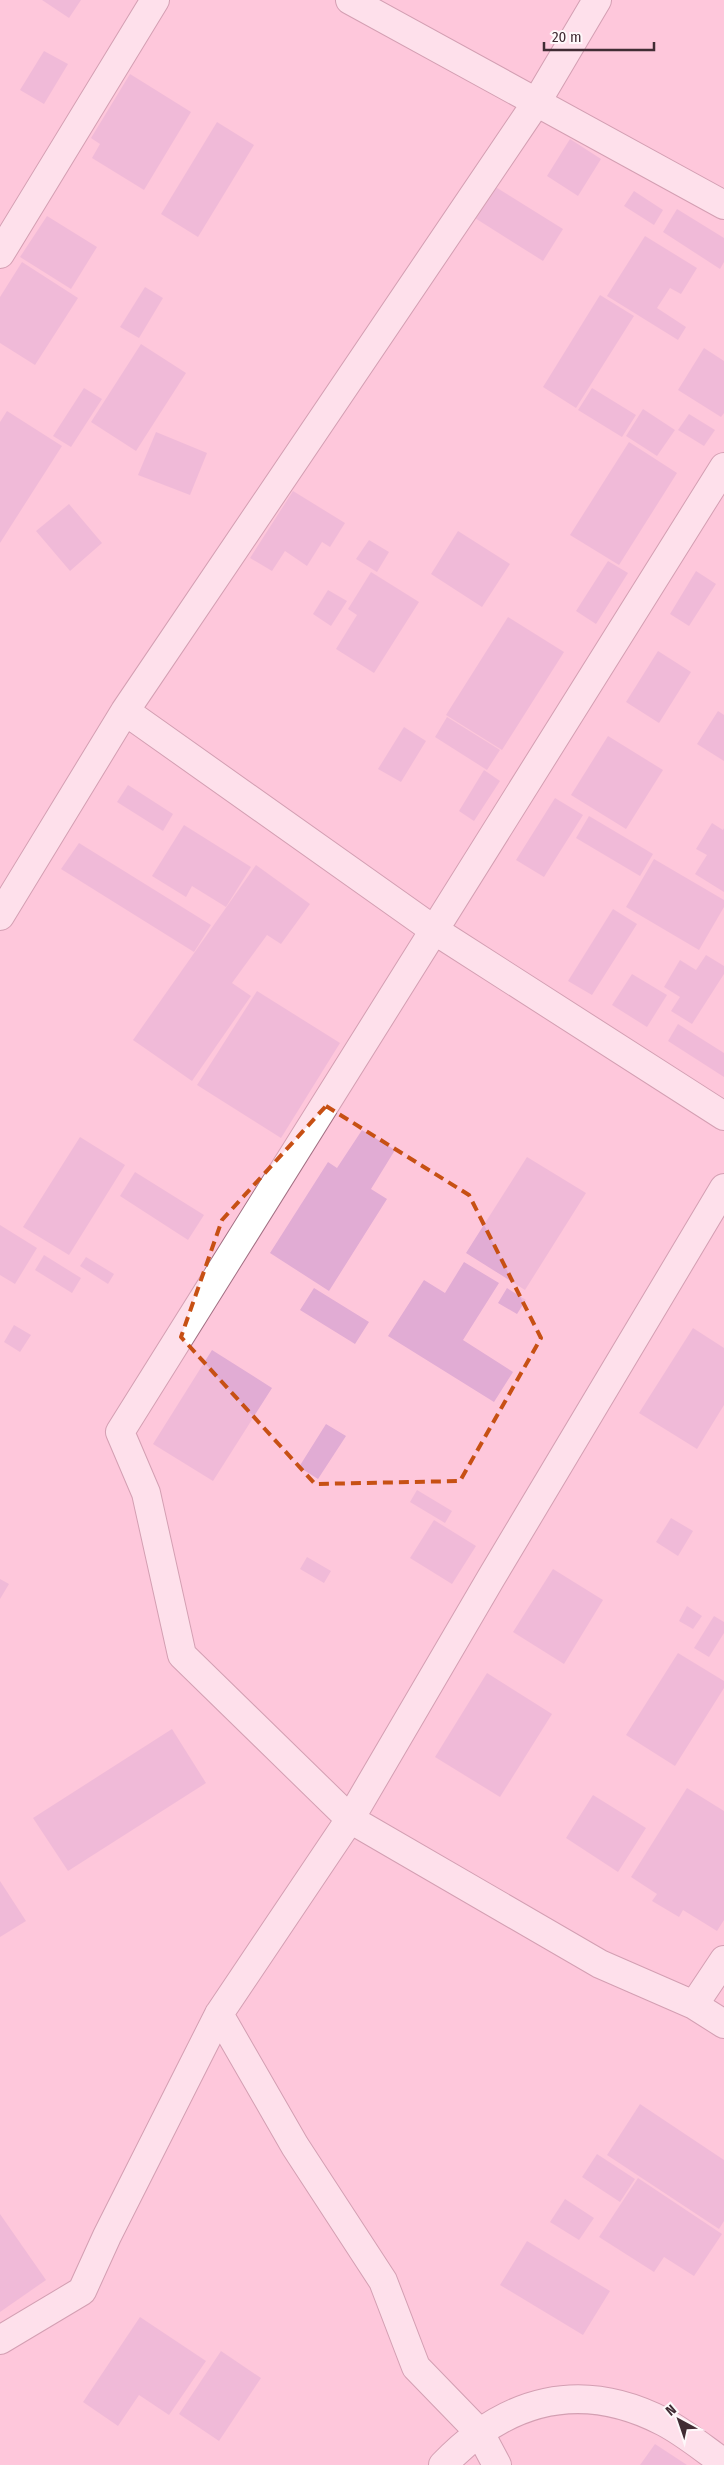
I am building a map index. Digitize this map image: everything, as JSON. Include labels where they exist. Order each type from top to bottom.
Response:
[{"type":"street","points":[[0,254],[155,0]]},
{"type":"street","points":[[350,0],[724,205]]},
{"type":"street","points":[[0,916],[125,711],[536,103],[597,0]]},
{"type":"street","points":[[724,467],[120,1432],[146,1492],[182,1655],[350,1820],[600,1964],[694,2005],[724,2024]]},
{"type":"street","points":[[125,711],[434,930],[724,1116]]},
{"type":"street","points":[[0,2340],[82,2292],[107,2236],[219,2014],[350,1820],[496,1569],[724,1188]]},
{"type":"street","points":[[694,2005],[724,1960]]},
{"type":"street","points":[[219,2014],[295,2146],[383,2281],[416,2366],[480,2433],[497,2465]]},
{"type":"street","points":[[443,2465],[480,2433],[496,2422],[520,2410],[548,2402],[580,2398],[613,2401],[664,2422],[724,2462]]},
{"type":"highlighted area","points":[[326,1106],[469,1195],[541,1338],[460,1481],[315,1484],[181,1337],[222,1220]]},
{"type":"building","points":[[42,0],[81,0],[69,18]]},
{"type":"building","points":[[44,51],[68,64],[44,104],[20,90]]},
{"type":"building","points":[[130,74],[191,112],[144,190],[92,158],[100,144],[91,138]]},
{"type":"building","points":[[217,122],[254,145],[198,237],[161,214]]},
{"type":"building","points":[[570,139],[601,159],[578,196],[547,176]]},
{"type":"building","points":[[486,181],[563,229],[543,261],[467,213]]},
{"type":"building","points":[[634,191],[663,210],[654,225],[624,206]]},
{"type":"building","points":[[677,209],[724,238],[724,262],[720,269],[663,232]]},
{"type":"building","points":[[47,216],[97,247],[71,289],[20,257]]},
{"type":"building","points":[[645,236],[697,268],[681,294],[670,288],[657,308],[686,327],[678,340],[607,296]]},
{"type":"building","points":[[22,262],[78,298],[35,365],[0,343],[0,297]]},
{"type":"building","points":[[145,287],[163,298],[139,338],[120,327]]},
{"type":"building","points":[[600,295],[634,316],[576,408],[543,387]]},
{"type":"building","points":[[141,344],[186,373],[136,451],[91,422]]},
{"type":"building","points":[[704,348],[724,361],[724,413],[721,417],[678,390]]},
{"type":"building","points":[[84,388],[102,399],[71,447],[53,436]]},
{"type":"building","points":[[592,388],[636,415],[622,437],[578,410]]},
{"type":"building","points":[[643,409],[675,430],[657,456],[626,436]]},
{"type":"building","points":[[7,411],[62,446],[0,543],[0,422]]},
{"type":"building","points":[[689,414],[715,430],[704,446],[678,430]]},
{"type":"building","points":[[156,432],[207,453],[190,495],[138,475]]},
{"type":"building","points":[[629,442],[677,473],[619,565],[570,535]]},
{"type":"building","points":[[293,491],[345,523],[330,547],[322,542],[307,566],[285,551],[272,571],[250,558]]},
{"type":"building","points":[[69,504],[102,543],[70,571],[36,531]]},
{"type":"building","points":[[458,531],[510,564],[482,607],[431,574]]},
{"type":"building","points":[[369,540],[389,552],[377,572],[356,559]]},
{"type":"building","points":[[608,561],[628,573],[596,624],[576,611]]},
{"type":"building","points":[[696,571],[716,584],[689,626],[670,614]]},
{"type":"building","points":[[371,572],[419,602],[374,673],[336,649],[357,615],[348,609]]},
{"type":"building","points":[[328,590],[347,601],[331,626],[313,614]]},
{"type":"building","points":[[508,617],[564,652],[502,750],[446,715]]},
{"type":"building","points":[[658,651],[691,672],[659,723],[626,702]]},
{"type":"building","points":[[718,711],[724,715],[724,761],[697,744]]},
{"type":"building","points":[[447,717],[500,750],[487,770],[435,737]]},
{"type":"building","points":[[404,727],[426,741],[401,782],[378,769]]},
{"type":"building","points":[[608,736],[663,770],[626,829],[571,795]]},
{"type":"building","points":[[484,770],[500,781],[474,821],[459,811]]},
{"type":"building","points":[[128,785],[173,814],[163,831],[117,802]]},
{"type":"building","points":[[555,798],[583,815],[544,877],[516,860]]},
{"type":"building","points":[[589,816],[653,854],[640,876],[576,838]]},
{"type":"building","points":[[712,823],[723,830],[724,828],[724,892],[695,874],[707,855],[696,849]]},
{"type":"building","points":[[184,825],[251,867],[226,907],[192,886],[186,897],[152,876]]},
{"type":"building","points":[[79,843],[211,925],[194,952],[61,869]]},
{"type":"building","points":[[654,859],[724,900],[724,907],[699,950],[626,907]]},
{"type":"building","points":[[256,865],[310,904],[281,944],[267,935],[232,983],[251,996],[192,1081],[133,1040]]},
{"type":"building","points":[[613,909],[637,924],[592,995],[568,981]]},
{"type":"building","points":[[706,955],[724,966],[724,974],[692,1024],[671,1011],[680,997],[664,987],[680,960],[696,970]]},
{"type":"building","points":[[632,974],[667,995],[647,1027],[612,1005]]},
{"type":"building","points":[[257,991],[340,1043],[281,1138],[197,1085]]},
{"type":"building","points":[[678,1024],[724,1053],[724,1077],[668,1041]]},
{"type":"building","points":[[362,1130],[395,1150],[371,1189],[387,1199],[329,1291],[270,1253],[328,1162],[337,1168]]},
{"type":"building","points":[[80,1137],[125,1165],[69,1255],[23,1227]]},
{"type":"building","points":[[527,1157],[586,1193],[525,1290],[466,1253]]},
{"type":"building","points":[[135,1172],[204,1215],[188,1240],[120,1196]]},
{"type":"building","points":[[0,1225],[37,1248],[15,1284],[0,1275]]},
{"type":"building","points":[[44,1255],[81,1278],[72,1293],[35,1270]]},
{"type":"building","points":[[86,1257],[114,1274],[108,1284],[80,1266]]},
{"type":"building","points":[[464,1262],[499,1283],[463,1340],[513,1372],[494,1402],[388,1336],[424,1280],[445,1293]]},
{"type":"building","points":[[314,1288],[369,1322],[355,1344],[300,1310]]},
{"type":"building","points":[[507,1288],[526,1300],[517,1314],[498,1303]]},
{"type":"building","points":[[14,1325],[31,1335],[20,1352],[4,1342]]},
{"type":"building","points":[[693,1328],[724,1348],[724,1405],[697,1449],[639,1413]]},
{"type":"building","points":[[212,1350],[272,1388],[213,1481],[153,1444]]},
{"type":"building","points":[[326,1424],[346,1436],[318,1479],[299,1467]]},
{"type":"building","points":[[417,1490],[452,1511],[445,1523],[410,1502]]},
{"type":"building","points":[[671,1518],[693,1531],[678,1556],[656,1542]]},
{"type":"building","points":[[434,1520],[476,1546],[452,1584],[410,1558]]},
{"type":"building","points":[[307,1557],[331,1571],[324,1583],[300,1569]]},
{"type":"building","points":[[553,1569],[603,1600],[564,1664],[513,1632]]},
{"type":"building","points":[[0,1579],[9,1584],[0,1599]]},
{"type":"building","points":[[687,1606],[702,1616],[693,1629],[679,1621]]},
{"type":"building","points":[[714,1616],[724,1622],[724,1633],[709,1657],[694,1648]]},
{"type":"building","points":[[678,1653],[724,1681],[724,1688],[675,1766],[626,1735]]},
{"type":"building","points":[[487,1673],[552,1714],[500,1797],[435,1757]]},
{"type":"building","points":[[172,1729],[206,1783],[68,1871],[33,1818]]},
{"type":"building","points":[[687,1788],[724,1811],[724,1920],[717,1931],[683,1910],[679,1917],[652,1901],[657,1894],[631,1877]]},
{"type":"building","points":[[593,1795],[646,1828],[618,1872],[566,1838]]},
{"type":"building","points":[[0,1881],[26,1921],[0,1937]]},
{"type":"building","points":[[640,2104],[724,2160],[724,2221],[719,2229],[607,2155]]},
{"type":"building","points":[[597,2154],[635,2179],[620,2202],[582,2177]]},
{"type":"building","points":[[638,2178],[722,2234],[694,2276],[664,2257],[654,2272],[599,2237]]},
{"type":"building","points":[[565,2199],[594,2218],[579,2240],[550,2222]]},
{"type":"building","points":[[0,2214],[46,2280],[0,2312]]},
{"type":"building","points":[[527,2241],[610,2291],[583,2335],[500,2285]]},
{"type":"building","points":[[140,2317],[206,2361],[169,2415],[139,2395],[118,2426],[83,2402]]},
{"type":"building","points":[[221,2351],[261,2378],[219,2441],[179,2414]]},
{"type":"building","points":[[655,2444],[687,2465],[640,2465]]}]
